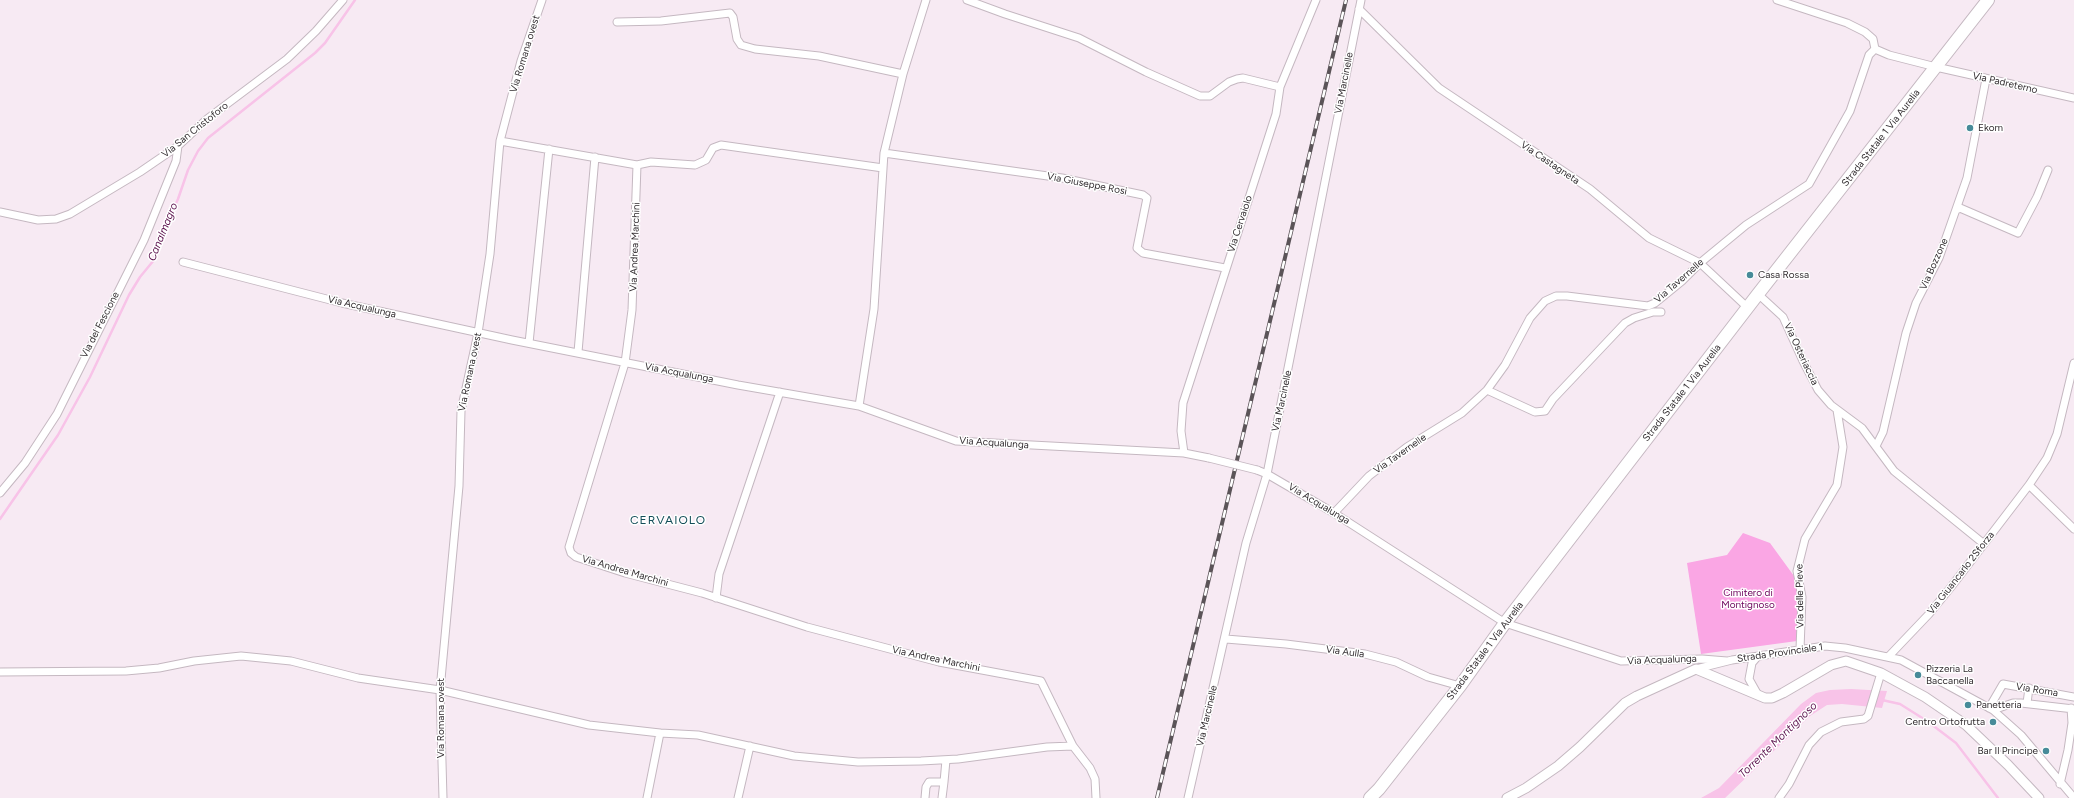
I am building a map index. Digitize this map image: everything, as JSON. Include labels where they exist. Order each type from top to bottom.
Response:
[{"type":"main road","name":"Strada Statale 1 Via Aurelia","points":[[1370,798],[1378,794],[1460,686],[1505,623],[1758,294],[1988,0]]},
{"type":"street","name":"Via San Cristoforo","points":[[0,212],[38,220],[56,219],[70,214],[140,172],[178,146],[207,119],[287,59],[316,31],[343,0]]},
{"type":"street","name":"Via Romana ovest","points":[[442,798],[440,690],[459,486],[461,411],[478,332],[490,254],[500,141],[521,61],[542,0]]},
{"type":"street","points":[[859,406],[874,309],[884,153],[903,74],[926,0]]},
{"type":"street","points":[[967,0],[1079,38],[1146,72],[1200,96],[1210,96],[1229,82],[1237,79],[1250,79],[1280,87]]},
{"type":"street","name":"Via Cervaiolo","points":[[1184,453],[1180,431],[1183,402],[1225,268],[1276,114],[1280,87],[1316,0]]},
{"type":"street","name":"Via Marcinelle","points":[[1188,798],[1226,639],[1246,543],[1267,474],[1361,0]]},
{"type":"street","points":[[1777,0],[1847,23],[1865,32],[1873,39],[1875,49],[1889,55],[1936,67]]},
{"type":"street","name":"Via Castagneta","points":[[1359,9],[1439,88],[1590,189],[1650,238],[1700,263],[1748,308]]},
{"type":"street","points":[[617,22],[661,21],[730,13],[733,17],[737,39],[741,45],[755,49],[819,56],[903,74]]},
{"type":"street","name":"Via Tavernelle","points":[[1334,513],[1369,476],[1407,447],[1462,413],[1487,390],[1505,365],[1530,318],[1545,301],[1556,296],[1566,296],[1648,306],[1664,297],[1700,263],[1746,225],[1808,184],[1850,111],[1869,55],[1875,49]]},
{"type":"street","name":"Via Padreterno","points":[[1936,67],[2074,98]]},
{"type":"street","name":"Via Bozzone","points":[[1876,446],[1883,432],[1906,333],[1916,303],[1939,258],[1967,178],[1986,79]]},
{"type":"street","points":[[500,141],[638,165],[651,162],[695,165],[706,160],[713,148],[721,145],[882,168]]},
{"type":"street","name":"Via del Fescione","points":[[0,492],[25,463],[57,414],[144,240],[176,161],[178,146]]},
{"type":"street","points":[[529,343],[549,150]]},
{"type":"street","name":"Via Giuseppe Rosi","points":[[884,153],[1062,178],[1143,195],[1147,198],[1137,248],[1143,253],[1225,268]]},
{"type":"street","points":[[578,352],[595,158]]},
{"type":"street","name":"Via Andrea Marchini","points":[[638,165],[632,310],[625,363],[569,547],[571,553],[576,557],[626,573],[716,598],[806,627],[939,662],[1041,681],[1072,746]]},
{"type":"street","points":[[1956,210],[1960,208],[2018,233],[2037,197],[2048,170]]},
{"type":"street","name":"Via Acqualunga","points":[[183,262],[342,303],[529,343],[625,363],[859,406],[956,441],[1184,453],[1257,470],[1267,474],[1334,513],[1505,623],[1621,661],[1702,659],[1727,661]]},
{"type":"street","name":"Via Osteriaccia","points":[[1758,294],[1783,317],[1818,390],[1837,410],[1862,428],[1894,471],[1984,544]]},
{"type":"street","points":[[1487,390],[1535,412],[1545,411],[1553,399],[1625,323],[1634,318],[1654,312],[1661,312]]},
{"type":"street","name":"Via Giuancarlo 2Sforza","points":[[1888,656],[1929,614],[2029,485],[2047,458],[2057,434],[2074,363]]},
{"type":"street","points":[[716,598],[721,567],[780,392]]},
{"type":"street","name":"Via delle Pieve","points":[[1800,649],[1802,597],[1797,571],[1805,539],[1837,485],[1842,447],[1837,410]]},
{"type":"street","points":[[2029,485],[2074,529]]},
{"type":"street","name":"Via Aulla","points":[[1226,639],[1286,644],[1365,654],[1396,662],[1428,677],[1460,686]]},
{"type":"street","name":"Strada Provinciale 1","points":[[1696,669],[1727,661],[1825,646],[1888,656]]},
{"type":"street","points":[[0,672],[139,670],[242,656],[291,661],[358,678],[440,690],[589,725],[660,733],[698,734],[794,756],[858,762],[946,760],[1027,749],[1072,746],[1090,768],[1095,779],[1096,798]]},
{"type":"street","points":[[1758,656],[1752,663],[1749,679],[1758,696]]},
{"type":"street","points":[[1888,656],[1901,660],[1922,670],[1991,709],[2021,735],[2060,784],[2074,798]]},
{"type":"street","points":[[1507,798],[1526,788],[1558,766],[1580,747],[1625,703],[1649,690],[1696,669],[1726,680],[1758,696],[1772,698],[1839,662],[1846,662],[1925,697],[1966,726],[2008,765],[2039,798]]},
{"type":"street","points":[[1779,798],[1815,738],[1833,725],[1864,719],[1870,712],[1880,677]]},
{"type":"street","name":"Via Roma","points":[[1991,709],[2003,684],[2074,697]]},
{"type":"street","points":[[2027,703],[2029,688]]},
{"type":"street","points":[[1991,709],[2013,703],[2027,703],[2072,709],[2072,723],[2068,750],[2060,784]]},
{"type":"street","points":[[647,798],[660,733]]},
{"type":"street","points":[[738,798],[750,746]]},
{"type":"street","points":[[942,798],[946,760]]},
{"type":"street","points":[[925,798],[926,788],[929,782],[944,782]]},
{"type":"green space","name":"Cimitero di Montignoso","points":[[1743,533],[1770,543],[1794,576],[1800,603],[1797,641],[1701,654],[1687,563],[1727,555]]},
{"type":"water","points":[[1851,689],[1887,691],[1882,708],[1842,704],[1827,705],[1810,716],[1725,798],[1701,798],[1719,788],[1801,704],[1816,693],[1830,690]]},
{"type":"waterway","name":"Canalmagro","points":[[0,519],[58,435],[90,377],[129,295],[140,277],[154,260],[160,238],[178,199],[188,170],[198,151],[208,138],[315,53],[325,43],[355,0]]},
{"type":"waterway","name":"Torrente Montignoso","points":[[1882,700],[1900,704],[1927,721],[1956,743],[1998,798]]},
{"type":"railway","points":[[1157,798],[1346,0]]},
{"type":"place","name":"Ekom","points":[[1970,128]]},
{"type":"place","name":"Casa Rossa","points":[[1750,275]]},
{"type":"place","name":"Pizzeria La Baccanella","points":[[1918,675]]},
{"type":"place","name":"Panetteria","points":[[1968,705]]},
{"type":"place","name":"Centro Ortofrutta","points":[[1993,722]]},
{"type":"place","name":"Bar Il Principe","points":[[2046,751]]},
{"type":"district","name":"CERVAIOLO","points":[[668,520]]}]
